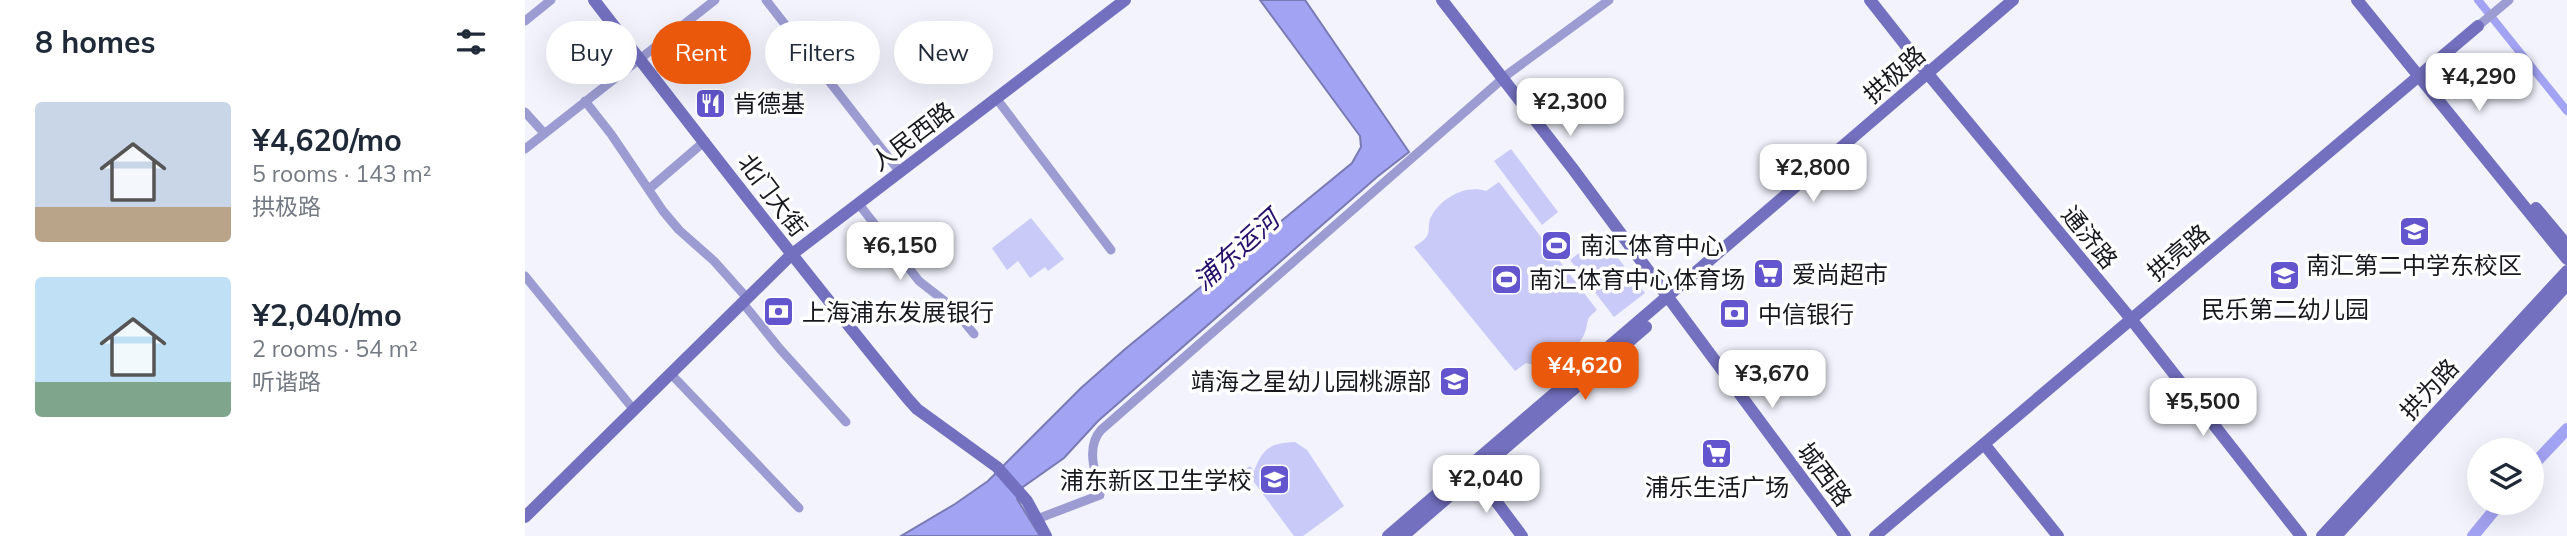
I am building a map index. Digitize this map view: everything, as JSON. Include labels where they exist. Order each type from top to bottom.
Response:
[{"type":"street","points":[[525,20],[551,0]]},
{"type":"street","name":"北门大街","points":[[594,0],[791,255],[914,406],[997,467],[1024,497],[1046,536]]},
{"type":"street","points":[[525,149],[715,0]]},
{"type":"street","points":[[766,0],[899,171]]},
{"type":"street","name":"人民西路","points":[[525,517],[791,255],[1125,0]]},
{"type":"street","name":"城西路","points":[[1442,0],[1573,169],[1845,536]]},
{"type":"street","points":[[1037,519],[1100,495],[1092,453],[1093,442],[1101,430],[1503,79],[1609,0]]},
{"type":"street","name":"通济路","points":[[1870,0],[2131,319],[2301,536]]},
{"type":"street","name":"拱极路","points":[[1388,536],[1473,469],[1669,301],[1930,76],[2013,0]]},
{"type":"street","name":"拱极路","points":[[1930,76],[2025,0]]},
{"type":"street","points":[[2357,0],[2567,245]]},
{"type":"street","points":[[2367,0],[2421,75],[2567,259]]},
{"type":"street","name":"拱亮路","points":[[1875,536],[2506,3]]},
{"type":"street","points":[[996,98],[1111,250]]},
{"type":"street","points":[[585,101],[679,230],[714,261],[780,349],[846,422]]},
{"type":"street","points":[[525,112],[544,133]]},
{"type":"street","points":[[649,189],[705,141]]},
{"type":"street","points":[[858,203],[919,281],[951,306],[974,334]]},
{"type":"street","name":"拱为路","points":[[2322,536],[2567,271]]},
{"type":"street","points":[[525,276],[634,410]]},
{"type":"street","name":"拱为路","points":[[2336,536],[2567,285]]},
{"type":"street","points":[[671,374],[799,508]]},
{"type":"street","points":[[1984,444],[2058,536]]},
{"type":"street","points":[[1473,469],[1522,536]]},
{"type":"street","name":"拱极路","points":[[1403,536],[1473,469]]},
{"type":"shaded area","points":[[1511,149],[1558,212],[1542,225],[1494,161]]},
{"type":"shaded area","name":"南汇体育中心体育场","points":[[1499,182],[1597,310],[1588,319],[1584,335],[1574,349],[1552,362],[1535,365],[1526,363],[1515,371],[1414,247],[1426,237],[1430,219],[1446,200],[1461,192],[1478,189],[1486,191]]},
{"type":"shaded area","points":[[1031,218],[1064,259],[1048,271],[1045,267],[1030,278],[1018,261],[1007,270],[992,248]]},
{"type":"shaded area","points":[[1601,236],[1645,293],[1614,317],[1570,260]]},
{"type":"shaded area","points":[[1295,442],[1307,450],[1344,506],[1303,536],[1294,536],[1245,470],[1250,466],[1254,471],[1269,448]]},
{"type":"water","points":[[1260,0],[1305,0],[1409,152],[1098,421],[1064,458],[1023,487],[1017,499],[1040,536],[901,536],[988,481],[1081,388],[1124,350],[1352,163],[1361,147],[1360,136]]},
{"type":"waterway","points":[[2478,0],[2567,111]]},
{"type":"waterway","points":[[2544,453],[2567,429]]},
{"type":"waterway","points":[[2473,536],[2490,515]]},
{"type":"place","name":"肯德基","points":[[710,103]]},
{"type":"place","name":"南汇第二中学东校区","points":[[2414,231]]},
{"type":"place","name":"南汇体育中心","points":[[1557,245]]},
{"type":"place","name":"爱尚超市","points":[[1769,274]]},
{"type":"place","name":"民乐第二幼儿园","points":[[2285,275]]},
{"type":"place","name":"南汇体育中心体育场","points":[[1506,279]]},
{"type":"place","name":"上海浦东发展银行","points":[[779,312]]},
{"type":"place","name":"中信银行","points":[[1735,314]]},
{"type":"place","name":"靖海之星幼儿园桃源部","points":[[1454,381]]},
{"type":"place","name":"浦乐生活广场","points":[[1717,453]]},
{"type":"place","name":"浦东新区卫生学校","points":[[1275,480]]},
{"type":"water label","name":"浦东运河","points":[[1236,250]]}]
